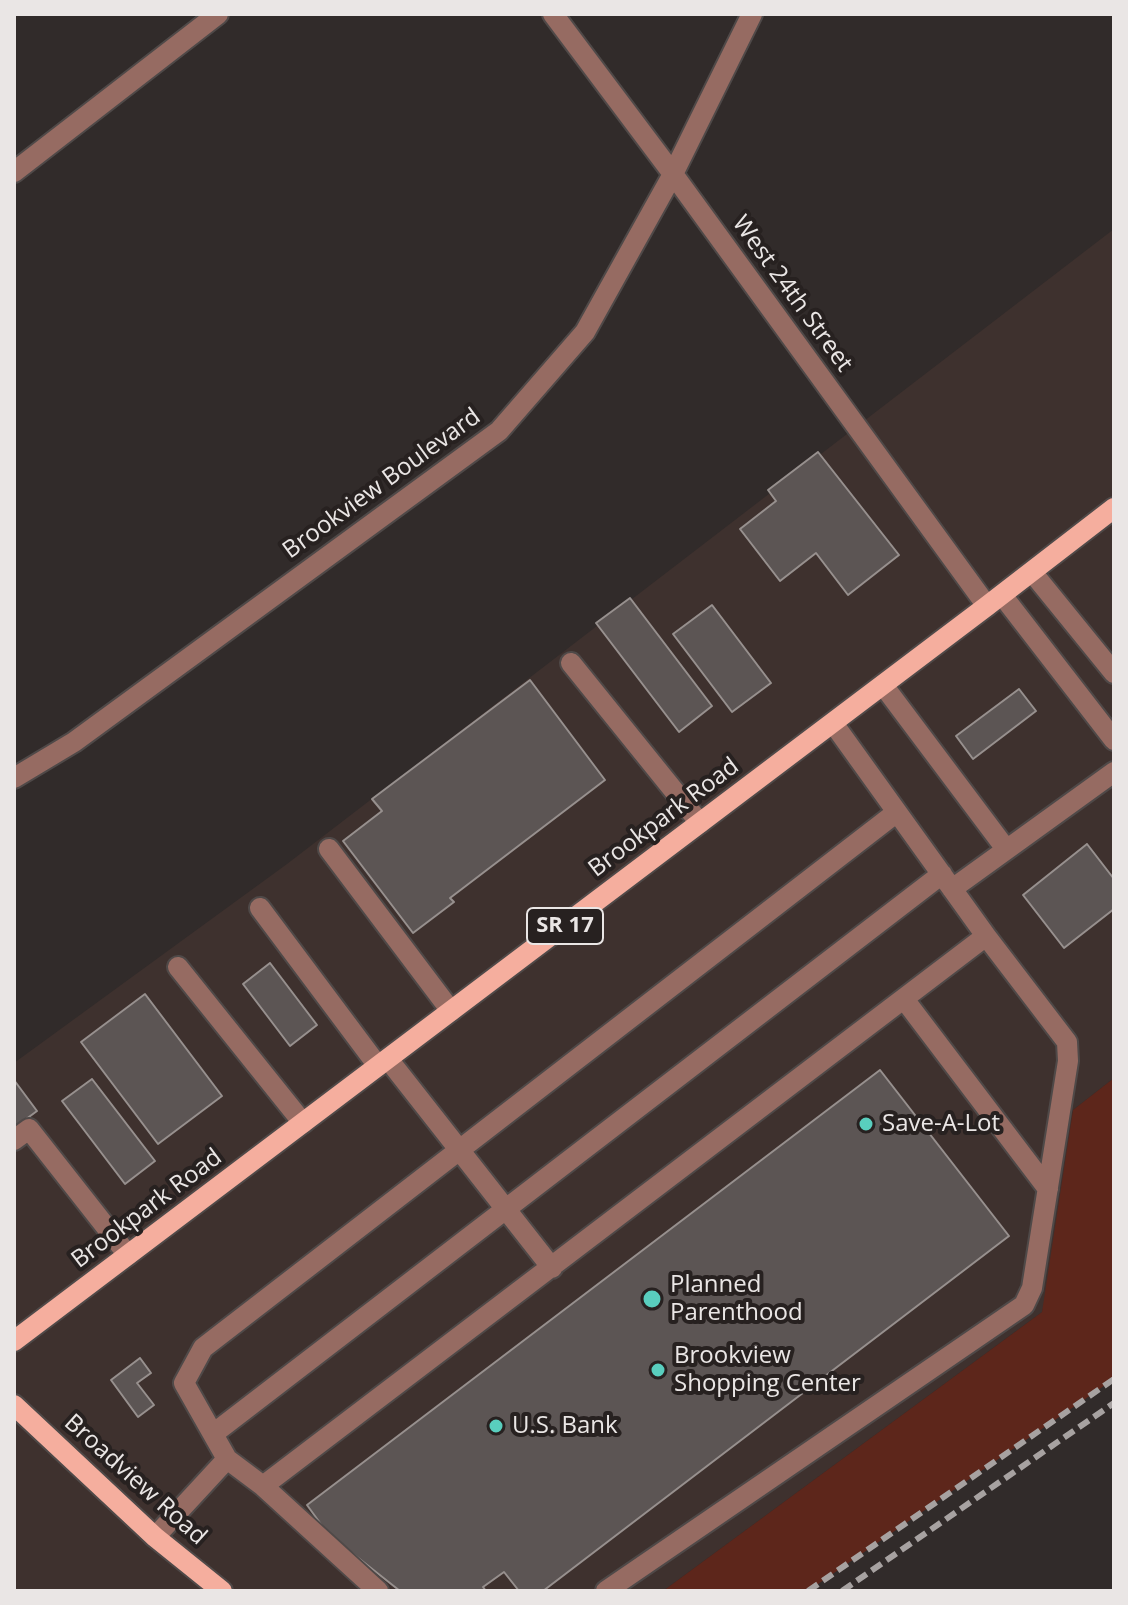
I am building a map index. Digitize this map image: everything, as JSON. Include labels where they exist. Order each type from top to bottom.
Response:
[{"type":"main road","name":"Brookpark Road","points":[[14,1341],[1114,508]]},
{"type":"main road","name":"Broadview Road","points":[[14,1405],[155,1537],[222,1591]]},
{"type":"street","points":[[14,172],[218,14]]},
{"type":"street","name":"West 24th Street","points":[[553,14],[995,600],[1114,740]]},
{"type":"street","name":"Brookview Boulevard","points":[[14,778],[74,742],[499,431],[585,332],[673,174],[752,14]]},
{"type":"street","points":[[1032,572],[1114,673]]},
{"type":"street","points":[[571,663],[700,823]]},
{"type":"street","points":[[883,685],[1006,849]]},
{"type":"street","points":[[606,1591],[1024,1305],[1032,1288],[1068,1061],[1067,1042],[986,936],[833,723]]},
{"type":"street","points":[[213,1434],[505,1209],[947,882],[1006,849],[1114,772]]},
{"type":"street","points":[[378,1591],[263,1486],[227,1459],[184,1383],[203,1348],[897,812]]},
{"type":"street","points":[[329,849],[451,1011]]},
{"type":"street","points":[[260,908],[552,1268]]},
{"type":"street","points":[[263,1486],[986,936]]},
{"type":"street","points":[[178,967],[303,1123]]},
{"type":"street","points":[[904,999],[1048,1189]]},
{"type":"street","points":[[14,1140],[29,1129],[128,1255]]},
{"type":"street","points":[[155,1537],[227,1459]]},
{"type":"shaded area","points":[[1114,229],[1114,1078],[1073,1110],[1051,1282],[1042,1312],[663,1591],[14,1591],[14,1063],[287,864]]},
{"type":"shaded area","points":[[1114,1078],[1114,1379],[808,1591],[663,1591],[1042,1312],[1073,1110]]},
{"type":"building","points":[[818,452],[899,555],[848,595],[816,553],[780,581],[740,529],[776,501],[768,490]]},
{"type":"building","points":[[630,598],[712,706],[679,732],[596,623]]},
{"type":"building","points":[[712,605],[771,683],[732,712],[673,634]]},
{"type":"building","points":[[530,680],[605,780],[450,898],[454,902],[413,933],[343,841],[382,811],[372,799]]},
{"type":"building","points":[[1019,689],[1036,711],[973,759],[956,736]]},
{"type":"building","points":[[1087,844],[1114,879],[1114,909],[1064,948],[1023,895]]},
{"type":"building","points":[[270,963],[317,1025],[290,1046],[243,984]]},
{"type":"building","points":[[145,994],[222,1096],[158,1144],[81,1042]]},
{"type":"building","name":"Brookview Shopping Center","points":[[880,1070],[1009,1236],[543,1591],[519,1591],[504,1572],[483,1587],[486,1591],[400,1591],[328,1534],[307,1505]]},
{"type":"building","points":[[92,1079],[155,1161],[125,1184],[62,1101]]},
{"type":"building","points":[[14,1080],[37,1111],[14,1128]]},
{"type":"building","points":[[140,1358],[151,1373],[137,1383],[154,1405],[138,1417],[111,1380]]},
{"type":"railway","points":[[808,1591],[1114,1379]]},
{"type":"railway","points":[[842,1591],[1114,1403]]},
{"type":"place","name":"Save-A-Lot","points":[[866,1124]]},
{"type":"place","name":"Planned Parenthood","points":[[652,1299]]},
{"type":"place","name":"Brookview Shopping Center","points":[[658,1370]]},
{"type":"place","name":"U.S. Bank","points":[[496,1426]]}]
